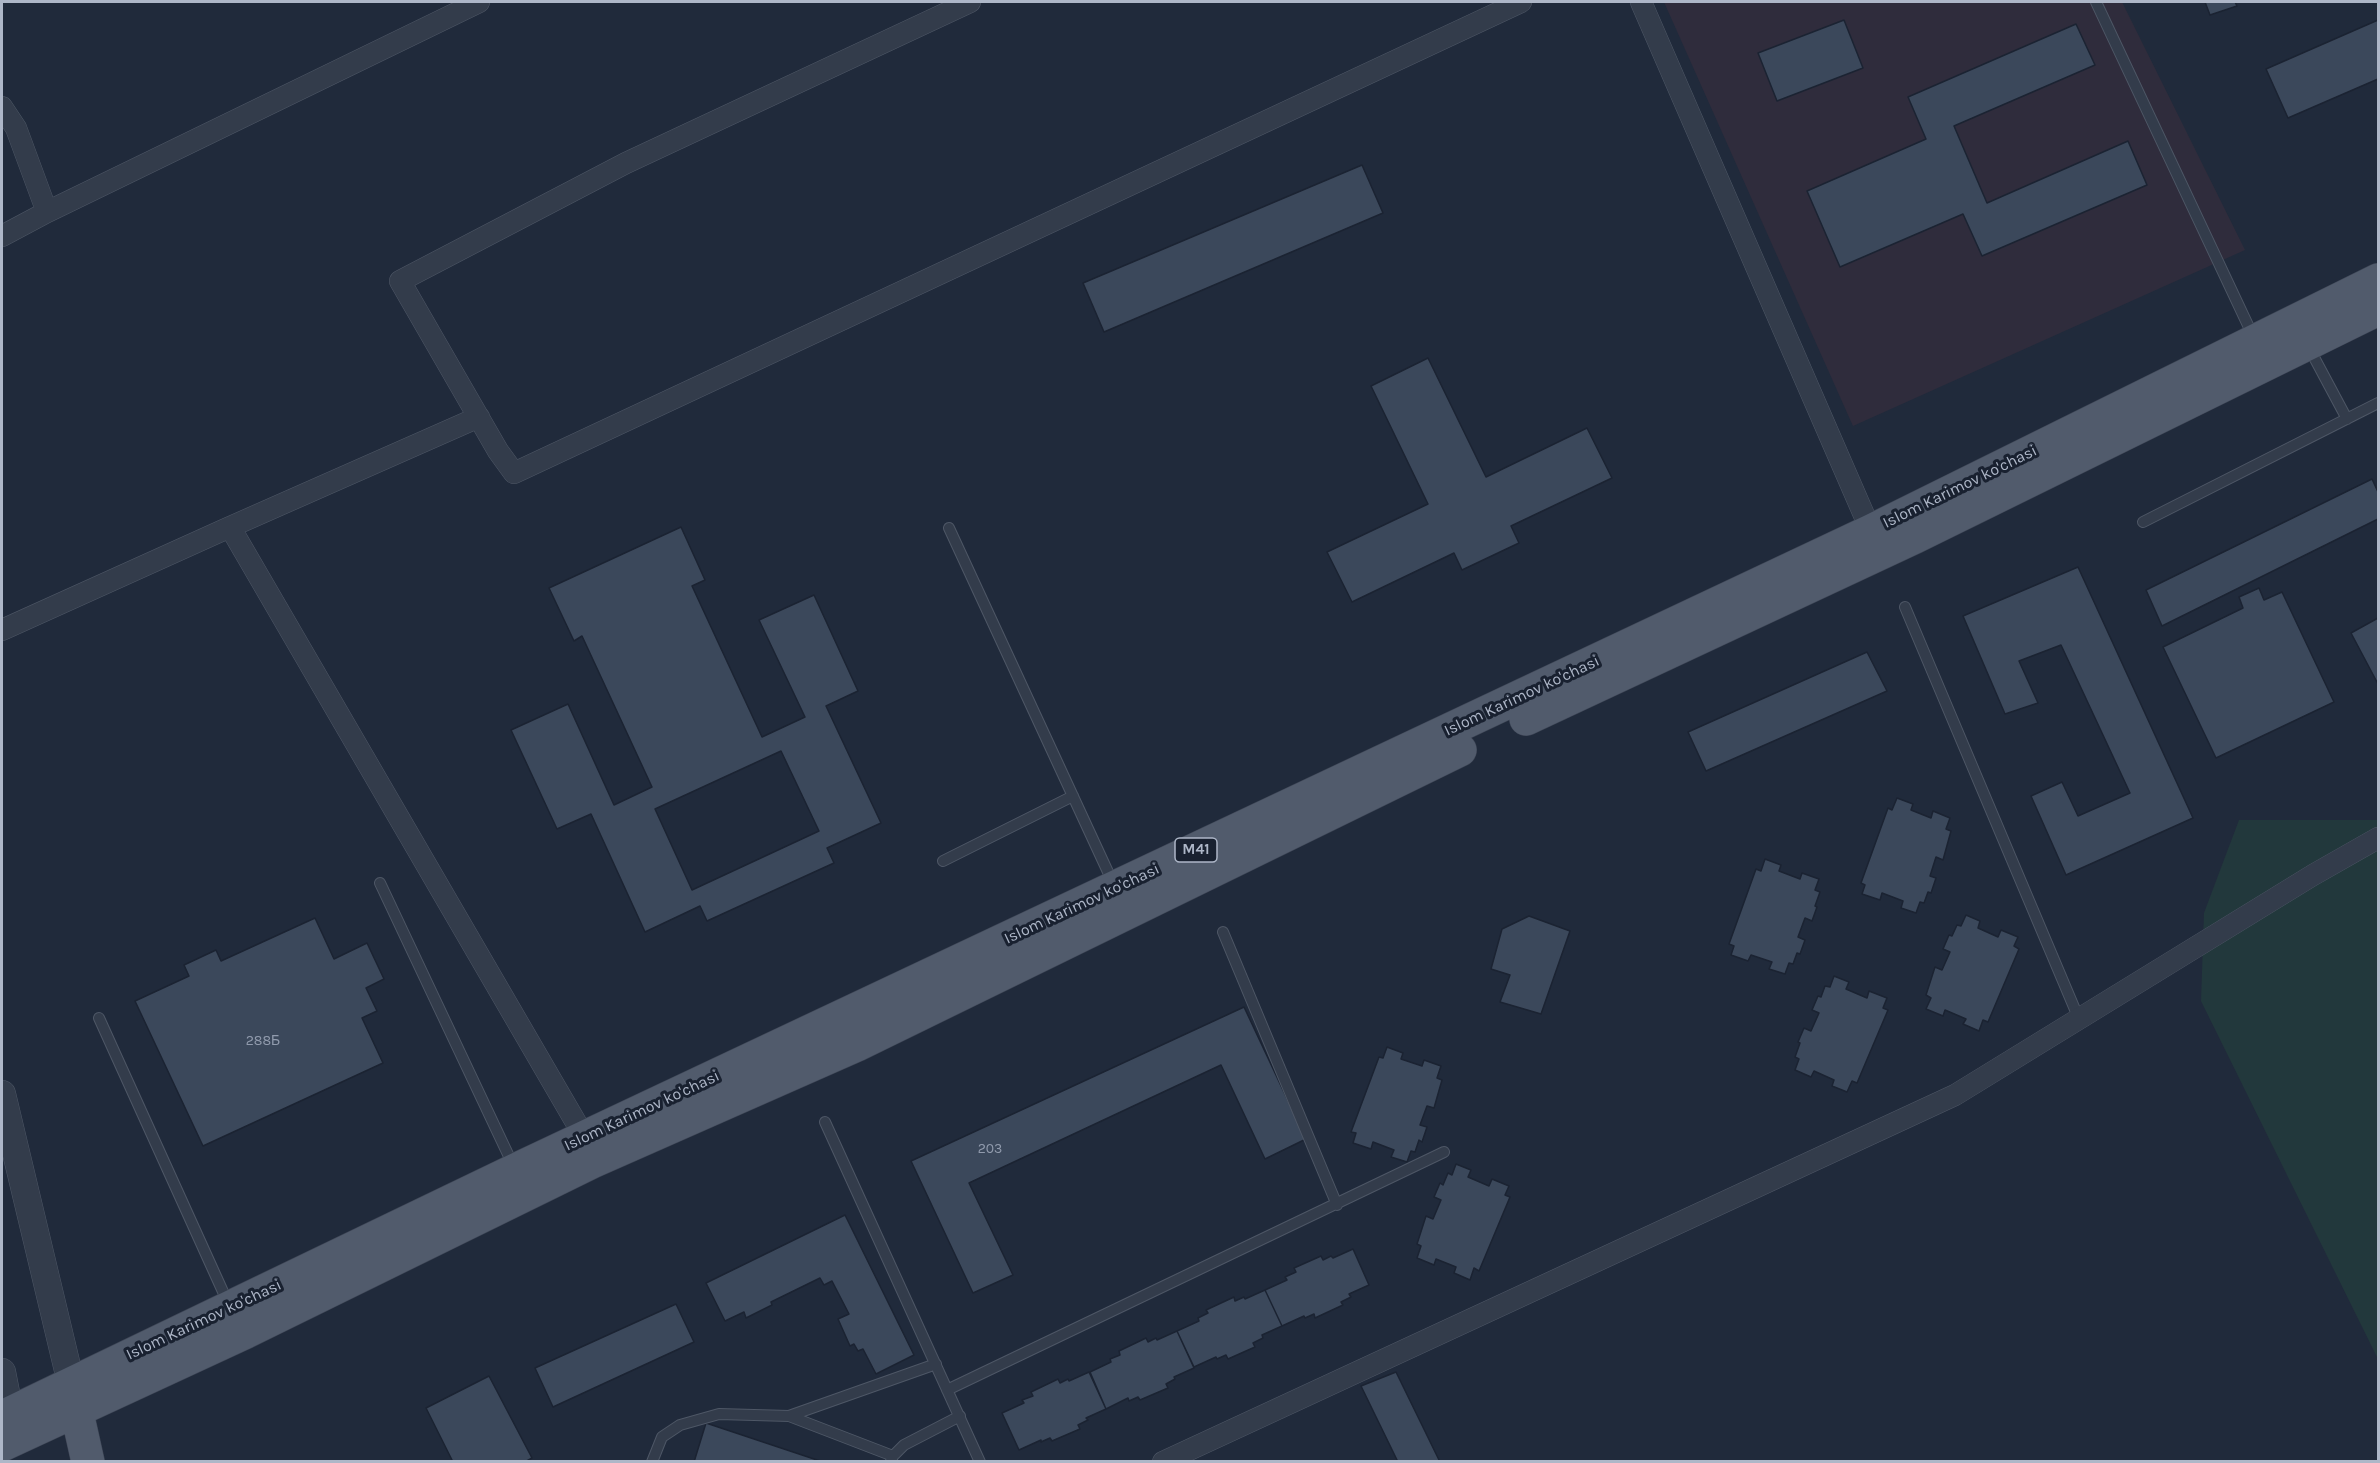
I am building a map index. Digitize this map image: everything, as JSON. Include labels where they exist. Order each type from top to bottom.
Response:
[{"type":"main road","name":"Islom Karimov ko'chasi","points":[[11,1435],[74,1396],[231,1308],[515,1170],[1871,531],[2379,280]]},
{"type":"main road","name":"Islom Karimov ko'chasi","points":[[74,1396],[246,1332],[592,1162],[857,1045],[1424,767],[1915,537],[2379,309]]},
{"type":"main road","points":[[74,1396],[88,1461]]},
{"type":"street","points":[[2,236],[479,2]]},
{"type":"street","points":[[970,2],[626,163],[400,281],[514,473],[1521,2]]},
{"type":"street","points":[[1641,2],[1871,531]]},
{"type":"street","points":[[2,106],[16,128],[47,212]]},
{"type":"street","points":[[2,630],[479,417]]},
{"type":"street","points":[[230,527],[585,1138]]},
{"type":"street","points":[[1162,1461],[1955,1095],[2313,875],[2379,838]]},
{"type":"street","points":[[2,1094],[74,1396]]},
{"type":"street","points":[[2,1372],[11,1435]]},
{"type":"lane","points":[[2096,2],[2255,341]]},
{"type":"lane","points":[[2307,343],[2347,419]]},
{"type":"lane","points":[[2143,522],[2379,403]]},
{"type":"lane","points":[[949,528],[1115,888]]},
{"type":"lane","points":[[1905,607],[2079,1019]]},
{"type":"lane","points":[[943,861],[1073,796]]},
{"type":"lane","points":[[380,883],[515,1170]]},
{"type":"lane","points":[[1223,932],[1337,1205]]},
{"type":"lane","points":[[99,1018],[231,1308]]},
{"type":"lane","points":[[825,1122],[980,1461]]},
{"type":"lane","points":[[947,1390],[1444,1152]]},
{"type":"lane","points":[[789,1416],[936,1364]]},
{"type":"lane","points":[[652,1461],[662,1437],[680,1425],[719,1414],[789,1416],[892,1459],[904,1445],[960,1416]]},
{"type":"shaded area","points":[[1664,2],[2122,2],[2245,250],[1853,426]]},
{"type":"green space","points":[[2239,820],[2378,820],[2378,1359],[2201,1001],[2204,913]]},
{"type":"building","points":[[2205,2],[2235,2],[2237,6],[2210,15]]},
{"type":"building","points":[[1844,20],[1863,68],[1777,101],[1758,53]]},
{"type":"building","points":[[2378,20],[2378,79],[2288,118],[2266,69]]},
{"type":"building","points":[[2076,24],[2095,65],[1954,126],[1987,203],[2128,141],[2147,185],[1982,256],[1963,214],[1840,267],[1807,191],[1926,139],[1908,97]]},
{"type":"building","points":[[1362,165],[1383,213],[1104,332],[1083,283]]},
{"type":"building","points":[[1428,358],[1486,477],[1587,428],[1612,478],[1511,526],[1519,543],[1462,570],[1454,553],[1352,602],[1327,552],[1428,504],[1371,386]]},
{"type":"building","points":[[2372,479],[2378,492],[2378,519],[2162,626],[2146,590]]},
{"type":"building","points":[[681,527],[705,580],[692,586],[762,737],[805,717],[759,620],[814,595],[858,691],[826,706],[881,823],[827,848],[834,863],[707,921],[700,906],[645,932],[591,814],[557,829],[511,730],[568,704],[614,805],[652,787],[582,636],[574,641],[549,588]],"holes":[[[781,751],[819,831],[692,890],[655,809]]]},
{"type":"building","points":[[2078,567],[2193,818],[2066,875],[2031,796],[2062,782],[2078,816],[2130,793],[2061,645],[2019,661],[2038,703],[2005,714],[1963,616]]},
{"type":"building","points":[[2259,588],[2264,600],[2282,592],[2334,702],[2216,758],[2163,647],[2243,608],[2239,597]]},
{"type":"building","points":[[2378,618],[2378,684],[2351,633]]},
{"type":"building","points":[[1867,652],[1887,691],[1706,771],[1688,732]]},
{"type":"building","points":[[1897,798],[1913,804],[1911,810],[1931,818],[1933,811],[1950,818],[1946,829],[1951,831],[1943,860],[1936,857],[1930,876],[1936,878],[1931,893],[1928,892],[1924,903],[1920,902],[1916,913],[1901,908],[1903,901],[1882,893],[1880,900],[1862,894],[1865,885],[1861,883],[1888,808],[1892,810]]},
{"type":"building","points":[[1765,859],[1781,865],[1779,871],[1800,879],[1802,873],[1819,879],[1815,890],[1820,892],[1812,921],[1805,918],[1798,937],[1805,940],[1800,954],[1797,953],[1793,964],[1789,963],[1785,974],[1769,969],[1772,962],[1751,955],[1748,961],[1731,955],[1734,946],[1729,944],[1756,869],[1761,871]]},
{"type":"building","points":[[1966,915],[1980,921],[1978,928],[1998,937],[2001,930],[2018,937],[2014,946],[2019,949],[1988,1022],[1983,1020],[1979,1031],[1963,1024],[1966,1019],[1945,1010],[1943,1016],[1926,1009],[1931,998],[1926,995],[1935,967],[1942,970],[1950,952],[1943,949],[1949,935],[1952,936],[1957,925],[1961,926]]},
{"type":"building","points":[[1529,916],[1570,931],[1541,1014],[1500,1002],[1510,975],[1491,969],[1502,929]]},
{"type":"building","points":[[315,918],[334,959],[367,943],[384,979],[366,988],[377,1011],[362,1018],[383,1063],[203,1146],[135,1001],[189,976],[184,965],[216,950],[221,961]]},
{"type":"building","points":[[1834,976],[1849,982],[1846,989],[1867,998],[1869,991],[1887,998],[1883,1008],[1888,1010],[1857,1083],[1852,1081],[1847,1092],[1832,1086],[1834,1080],[1814,1071],[1811,1077],[1795,1070],[1799,1059],[1795,1057],[1800,1043],[1798,1042],[1804,1028],[1811,1031],[1819,1013],[1812,1010],[1825,986],[1830,987]]},
{"type":"building","points":[[1244,1007],[1306,1139],[1265,1159],[1221,1065],[969,1183],[1013,1275],[973,1293],[911,1161]]},
{"type":"building","points":[[1387,1047],[1403,1053],[1401,1059],[1422,1066],[1424,1060],[1441,1066],[1437,1078],[1442,1080],[1434,1108],[1427,1106],[1420,1125],[1427,1127],[1422,1142],[1419,1140],[1415,1152],[1411,1151],[1407,1162],[1391,1157],[1394,1150],[1373,1142],[1371,1149],[1353,1143],[1356,1133],[1351,1132],[1379,1057],[1383,1058]]},
{"type":"building","points":[[1456,1164],[1471,1170],[1468,1177],[1489,1186],[1492,1179],[1509,1186],[1505,1195],[1510,1197],[1479,1271],[1474,1268],[1470,1280],[1454,1273],[1456,1267],[1436,1259],[1434,1265],[1417,1258],[1421,1246],[1417,1244],[1426,1216],[1433,1219],[1441,1200],[1434,1197],[1440,1183],[1443,1185],[1448,1173],[1452,1175]]},
{"type":"building","points":[[845,1215],[914,1355],[876,1374],[863,1349],[858,1351],[854,1344],[850,1346],[838,1319],[849,1314],[832,1281],[824,1285],[820,1278],[771,1302],[772,1305],[746,1318],[744,1312],[725,1321],[706,1283]]},
{"type":"building","points":[[1353,1249],[1369,1285],[1349,1294],[1351,1297],[1341,1302],[1343,1305],[1315,1318],[1314,1314],[1305,1318],[1304,1316],[1282,1326],[1265,1290],[1287,1280],[1285,1277],[1296,1272],[1294,1268],[1321,1256],[1323,1260],[1331,1256],[1333,1258]]},
{"type":"building","points":[[1265,1290],[1282,1326],[1262,1335],[1263,1338],[1253,1343],[1255,1347],[1228,1359],[1226,1355],[1217,1359],[1216,1357],[1194,1367],[1177,1331],[1199,1321],[1198,1318],[1208,1313],[1206,1310],[1234,1297],[1235,1301],[1244,1297],[1245,1299]]},
{"type":"building","points":[[676,1304],[694,1342],[553,1407],[535,1368]]},
{"type":"building","points":[[1177,1331],[1194,1368],[1174,1377],[1175,1379],[1166,1384],[1168,1388],[1140,1400],[1138,1397],[1129,1401],[1128,1398],[1106,1409],[1090,1372],[1111,1362],[1110,1359],[1120,1355],[1119,1351],[1146,1338],[1148,1342],[1156,1338],[1157,1340]]},
{"type":"building","points":[[1089,1372],[1106,1409],[1086,1418],[1088,1420],[1078,1425],[1080,1429],[1052,1441],[1050,1438],[1041,1442],[1041,1440],[1019,1450],[1002,1413],[1024,1403],[1022,1400],[1033,1396],[1031,1392],[1058,1379],[1060,1383],[1068,1379],[1069,1381]]},
{"type":"building","points":[[1396,1372],[1440,1462],[1398,1462],[1361,1386]]},
{"type":"building","points":[[489,1376],[532,1458],[525,1462],[453,1462],[426,1408]]},
{"type":"building","points":[[706,1423],[823,1462],[694,1462]]}]
